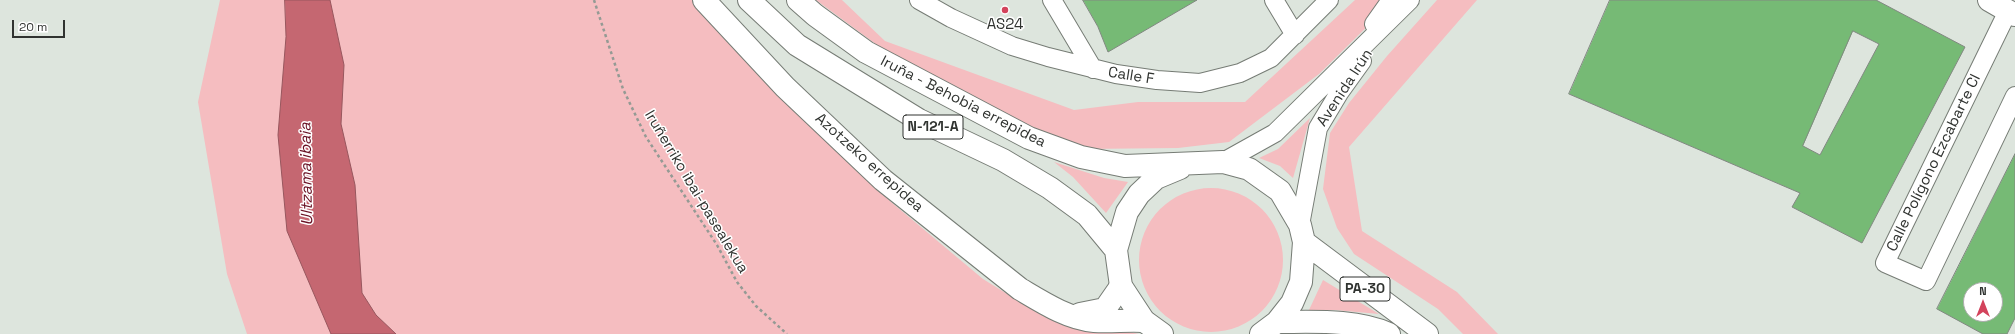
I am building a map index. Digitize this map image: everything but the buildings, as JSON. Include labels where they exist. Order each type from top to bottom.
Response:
[{"type":"main road","name":"Azotzeko errepidea","points":[[704,0],[785,87],[883,180],[1020,288],[1043,303],[1073,316],[1093,321],[1144,322]]},
{"type":"main road","name":"Iruña - Behobia errepidea","points":[[749,0],[797,45],[919,120],[1003,160],[1050,188],[1087,215],[1116,250]]},
{"type":"main road","name":"Iruña - Behobia errepidea","points":[[798,0],[815,15],[866,52],[1030,138],[1082,157],[1125,166],[1192,163]]},
{"type":"main road","points":[[1989,0],[2012,13]]},
{"type":"main road","name":"PA-30","points":[[1162,334],[1144,322],[1121,286],[1116,250],[1127,212],[1139,194],[1156,178],[1192,163],[1223,162],[1249,169],[1280,191],[1302,234],[1427,334]]},
{"type":"main road","name":"PA-30","points":[[1266,331],[1292,302],[1301,282],[1302,234]]},
{"type":"main road","points":[[1073,316],[1105,309],[1121,286]]},
{"type":"main road","name":"PA-30","points":[[1266,331],[1339,323],[1376,328],[1389,334]]},
{"type":"street","name":"Calle F","points":[[919,0],[951,18],[1012,46],[1093,69],[1157,80],[1200,83],[1240,73],[1271,58],[1330,0]]},
{"type":"street","points":[[1052,0],[1093,69]]},
{"type":"street","points":[[1274,0],[1295,35]]},
{"type":"street","name":"Avenida Irún","points":[[1334,76],[1391,0]]},
{"type":"street","name":"Avenida Irún","points":[[1223,162],[1275,133],[1387,25],[1410,0]]},
{"type":"street","name":"Calle Polígono Ezcabarte CI","points":[[2012,13],[1885,262],[1926,282],[2015,96]]},
{"type":"street","name":"Avenida Irún","points":[[1302,234],[1318,128],[1339,94],[1387,25]]},
{"type":"path","name":"Iruñerriko ibai-pasealekua","points":[[594,0],[623,88],[646,137],[717,245],[737,282],[756,306],[787,334]]},
{"type":"shaded area","points":[[220,0],[702,0],[891,202],[983,279],[1043,316],[1139,334],[247,334],[227,274],[198,102]]},
{"type":"shaded area","points":[[816,0],[842,0],[885,41],[1074,110],[1138,102],[1245,102],[1355,0],[1394,0],[1319,74],[1229,142],[1178,148],[1083,149],[1011,118],[877,45]]},
{"type":"shaded area","points":[[1437,0],[1477,0],[1349,147],[1362,231],[1457,292],[1498,334],[1463,334],[1438,309],[1354,254],[1337,228],[1323,189],[1330,133],[1349,103],[1387,56]]},
{"type":"shaded area","points":[[1310,118],[1293,178],[1280,166],[1259,158],[1278,149]]},
{"type":"shaded area","points":[[1054,162],[1104,178],[1128,182],[1106,213],[1073,177]]},
{"type":"shaded area","points":[[1204,188],[1218,188],[1245,196],[1257,204],[1267,214],[1278,232],[1282,246],[1282,274],[1278,288],[1267,306],[1257,316],[1239,327],[1218,332],[1204,332],[1177,324],[1165,316],[1155,306],[1144,288],[1139,267],[1139,253],[1147,226],[1155,214],[1165,204],[1183,193]]},
{"type":"shaded area","points":[[1323,280],[1379,314],[1335,310],[1309,310]]},
{"type":"water","name":"Ultzama ibaia","points":[[285,0],[330,0],[344,65],[341,124],[355,185],[362,293],[376,315],[396,334],[331,334],[287,231],[278,135],[286,37]]},
{"type":"place","name":"AS24","points":[[1005,10]]}]
